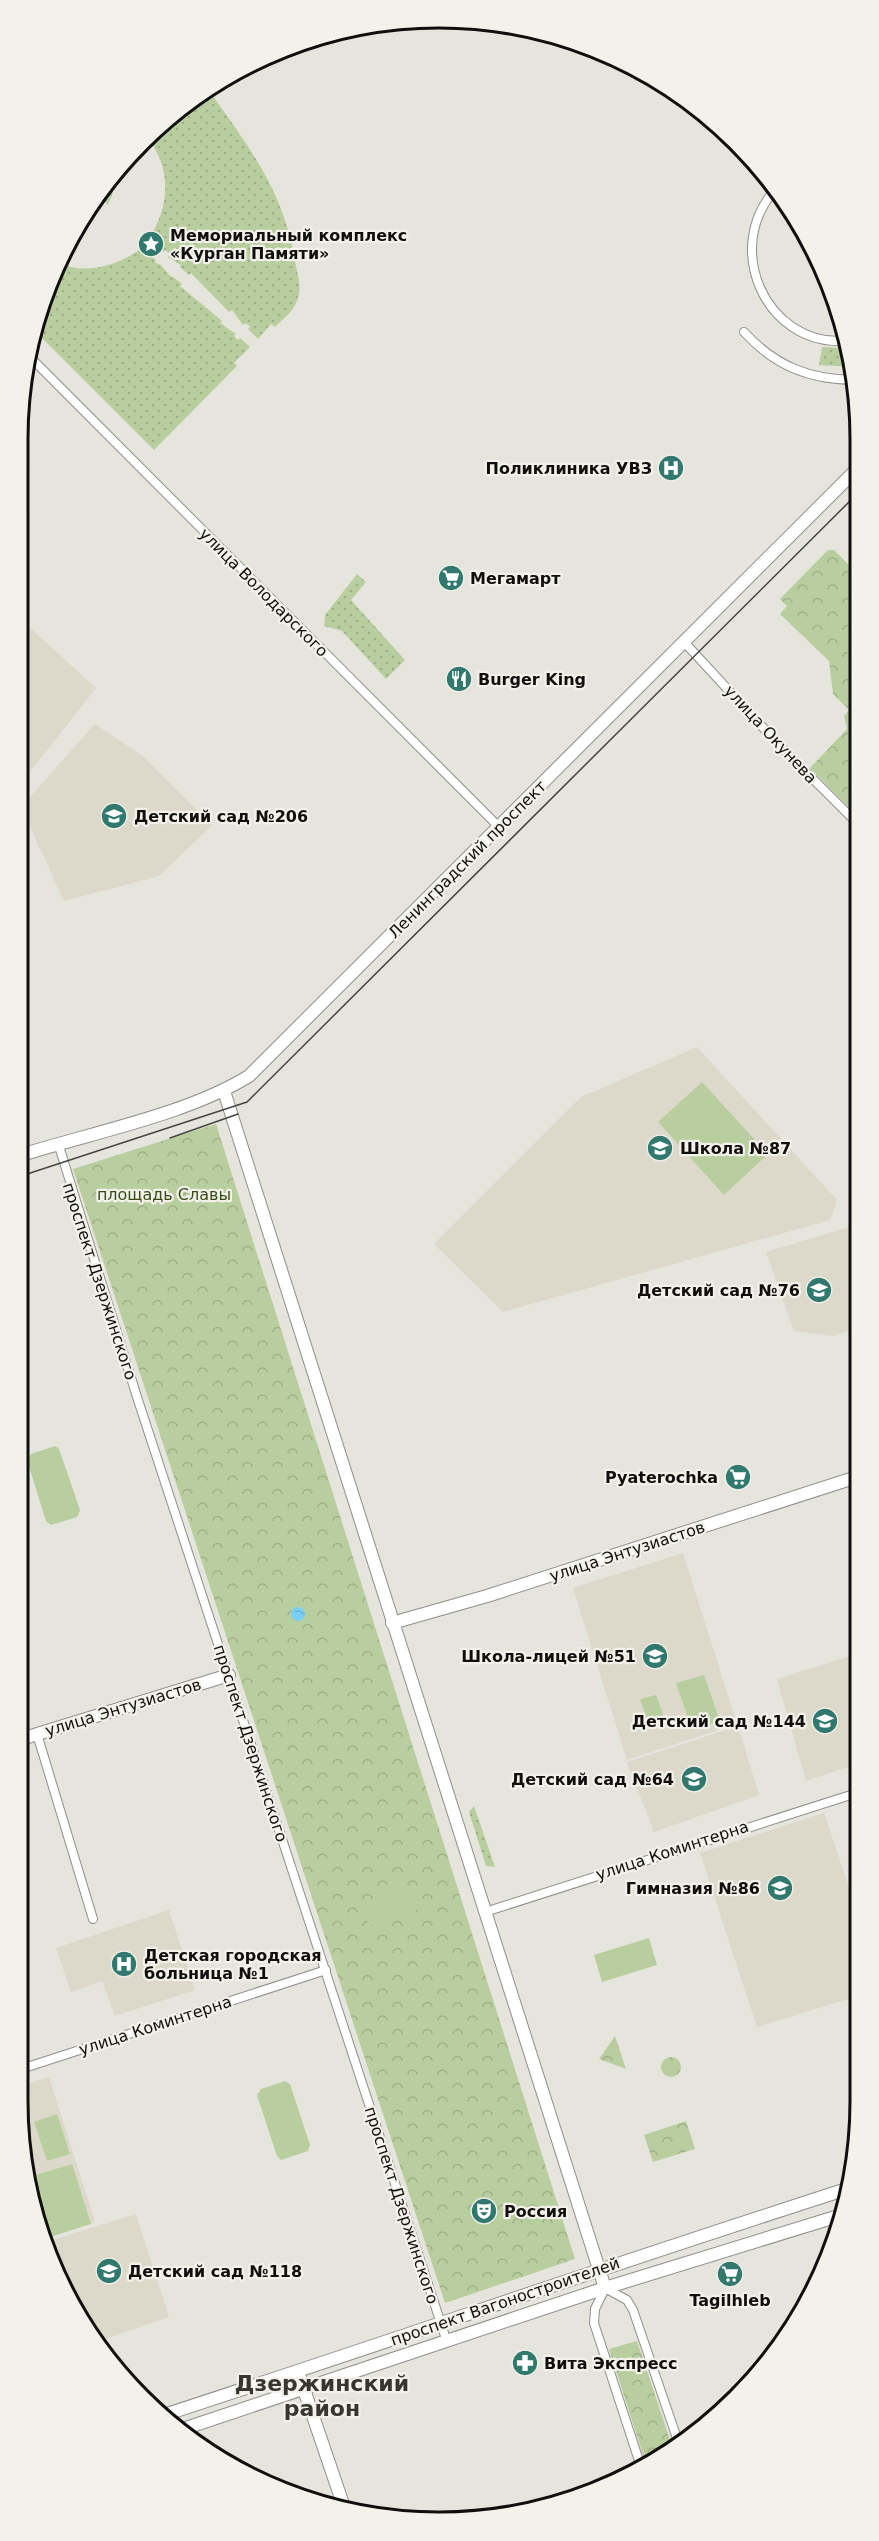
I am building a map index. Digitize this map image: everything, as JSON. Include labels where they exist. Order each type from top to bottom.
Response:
[{"type":"main road","name":"Ленинградский проспект","points":[[28,1152],[224,1091],[249,1076],[850,476]]},
{"type":"main road","points":[[224,1091],[605,2288]]},
{"type":"main road","name":"улица Энтузиастов","points":[[392,1623],[487,1596],[850,1479]]},
{"type":"main road","name":"улица Энтузиастов","points":[[28,1737],[229,1675]]},
{"type":"main road","name":"проспект Вагоностроителей","points":[[171,2413],[298,2372],[598,2269],[841,2191]]},
{"type":"main road","name":"проспект Вагоностроителей","points":[[188,2427],[605,2288],[833,2218]]},
{"type":"main road","points":[[298,2372],[342,2500]]},
{"type":"street","points":[[771,196],[760,213],[754,230],[753,267],[759,289],[778,316],[796,330],[821,340],[838,341]]},
{"type":"street","points":[[744,332],[771,358],[796,371],[828,379],[846,380]]},
{"type":"street","name":"улица Володарского","points":[[35,362],[499,827]]},
{"type":"street","name":"улица Окунева","points":[[685,643],[782,748],[850,816]]},
{"type":"street","name":"проспект Дзержинского","points":[[58,1143],[137,1397],[447,2342]]},
{"type":"street","points":[[37,1734],[93,1919]]},
{"type":"street","name":"улица Коминтерна","points":[[485,1912],[850,1795]]},
{"type":"street","name":"улица Коминтерна","points":[[28,2067],[326,1970]]},
{"type":"street","points":[[639,2460],[594,2323],[595,2309],[605,2288],[627,2300],[633,2310],[677,2437]]},
{"type":"shaded area","points":[[28,626],[96,688],[28,774]]},
{"type":"shaded area","name":"Детский сад №206","points":[[95,724],[143,756],[212,825],[159,876],[64,901],[28,822],[28,799]]},
{"type":"shaded area","name":"Школа №87","points":[[697,1047],[837,1200],[830,1220],[503,1312],[434,1244],[581,1097]]},
{"type":"shaded area","name":"Детский сад №76","points":[[850,1227],[850,1331],[833,1336],[794,1331],[766,1252]]},
{"type":"shaded area","name":"Школа-лицей №51","points":[[683,1553],[737,1724],[627,1760],[573,1588]]},
{"type":"shaded area","name":"Детский сад №144","points":[[850,1656],[850,1766],[806,1781],[777,1679]]},
{"type":"shaded area","name":"Детский сад №64","points":[[738,1726],[759,1795],[654,1832],[627,1762]]},
{"type":"shaded area","name":"Гимназия №86","points":[[824,1813],[850,1891],[850,1998],[757,2027],[700,1853]]},
{"type":"shaded area","name":"Детская городская больница №1","points":[[169,1910],[195,1990],[115,2016],[102,1981],[71,1992],[56,1948]]},
{"type":"shaded area","points":[[49,2077],[95,2222],[51,2236],[36,2182],[29,2128],[28,2084]]},
{"type":"shaded area","name":"Детский сад №118","points":[[136,2214],[169,2317],[104,2339],[71,2283],[53,2240]]},
{"type":"green space","points":[[213,97],[264,172],[290,236],[298,275],[299,293],[297,302],[289,314],[275,327],[271,324],[258,339],[248,329],[250,326],[245,323],[243,325],[232,310],[229,312],[191,273],[189,275],[180,267],[181,265],[168,257],[170,254],[165,250],[163,252],[149,238],[161,213],[165,187],[161,162],[153,146],[169,130]]},
{"type":"green space","points":[[113,190],[113,192],[108,205],[104,201]]},
{"type":"green space","points":[[142,248],[156,260],[154,262],[161,265],[171,277],[182,284],[180,286],[222,321],[220,323],[236,334],[234,336],[238,340],[240,338],[250,347],[234,363],[237,366],[154,450],[42,338],[50,307],[67,266],[101,267]]},
{"type":"green space","points":[[822,347],[840,348],[844,367],[819,365]]},
{"type":"green space","points":[[828,550],[834,550],[850,566],[850,808],[810,768],[847,729],[844,716],[849,710],[833,694],[829,661],[780,614],[787,606],[780,599]]},
{"type":"green space","points":[[357,574],[366,582],[351,600],[405,660],[386,679],[342,631],[324,626],[325,615]]},
{"type":"green space","points":[[702,1082],[768,1154],[724,1195],[658,1122]]},
{"type":"green space","name":"площадь Славы","points":[[216,1124],[575,2259],[445,2303],[73,1169]]},
{"type":"green space","points":[[55,1446],[59,1449],[80,1510],[77,1517],[51,1525],[46,1521],[28,1463],[31,1454]]},
{"type":"green space","points":[[704,1675],[720,1721],[692,1730],[676,1683]]},
{"type":"green space","points":[[656,1695],[666,1723],[650,1728],[640,1699]]},
{"type":"green space","points":[[474,1806],[495,1867],[486,1866],[469,1812]]},
{"type":"green space","points":[[410,1887],[417,1910],[369,1926],[362,1902]]},
{"type":"green space","points":[[649,1938],[657,1965],[602,1982],[594,1955]]},
{"type":"green space","points":[[615,2036],[626,2069],[599,2059]]},
{"type":"green space","points":[[671,2057],[678,2060],[681,2067],[678,2074],[671,2077],[664,2074],[661,2067],[664,2060]]},
{"type":"green space","points":[[285,2081],[290,2084],[310,2145],[308,2151],[281,2160],[277,2156],[257,2095],[261,2089]]},
{"type":"green space","points":[[57,2114],[70,2154],[47,2161],[34,2122]]},
{"type":"green space","points":[[686,2121],[695,2149],[653,2162],[644,2135]]},
{"type":"green space","points":[[72,2164],[91,2224],[51,2236],[35,2175]]},
{"type":"green space","points":[[637,2341],[670,2441],[644,2458],[609,2349]]},
{"type":"water","points":[[298,1607],[303,1609],[305,1614],[303,1619],[298,1621],[293,1619],[291,1614],[293,1609]]},
{"type":"tram line","points":[[28,1174],[247,1102],[850,501]]},
{"type":"tram line","points":[[170,1138],[238,1114]]},
{"type":"place","name":"Мемориальный комплекс «Курган Памяти»","points":[[151,244]]},
{"type":"place","name":"Поликлиника УВЗ","points":[[671,468]]},
{"type":"place","name":"Мегамарт","points":[[451,578]]},
{"type":"place","name":"Burger King","points":[[459,679]]},
{"type":"place","name":"Детский сад №206","points":[[114,816]]},
{"type":"place","name":"Школа №87","points":[[660,1148]]},
{"type":"place","name":"Детский сад №76","points":[[819,1290]]},
{"type":"place","name":"Pyaterochka","points":[[738,1477]]},
{"type":"place","name":"Школа-лицей №51","points":[[655,1656]]},
{"type":"place","name":"Детский сад №144","points":[[825,1721]]},
{"type":"place","name":"Детский сад №64","points":[[694,1779]]},
{"type":"place","name":"Гимназия №86","points":[[780,1888]]},
{"type":"place","name":"Детская городская больница №1","points":[[124,1964]]},
{"type":"place","name":"Россия","points":[[484,2211]]},
{"type":"place","name":"Детский сад №118","points":[[109,2271]]},
{"type":"place","name":"Tagilhleb","points":[[730,2274]]},
{"type":"place","name":"Вита Экспресс","points":[[525,2363]]},
{"type":"district","name":"Дзержинский район","points":[[322,2396]]}]
